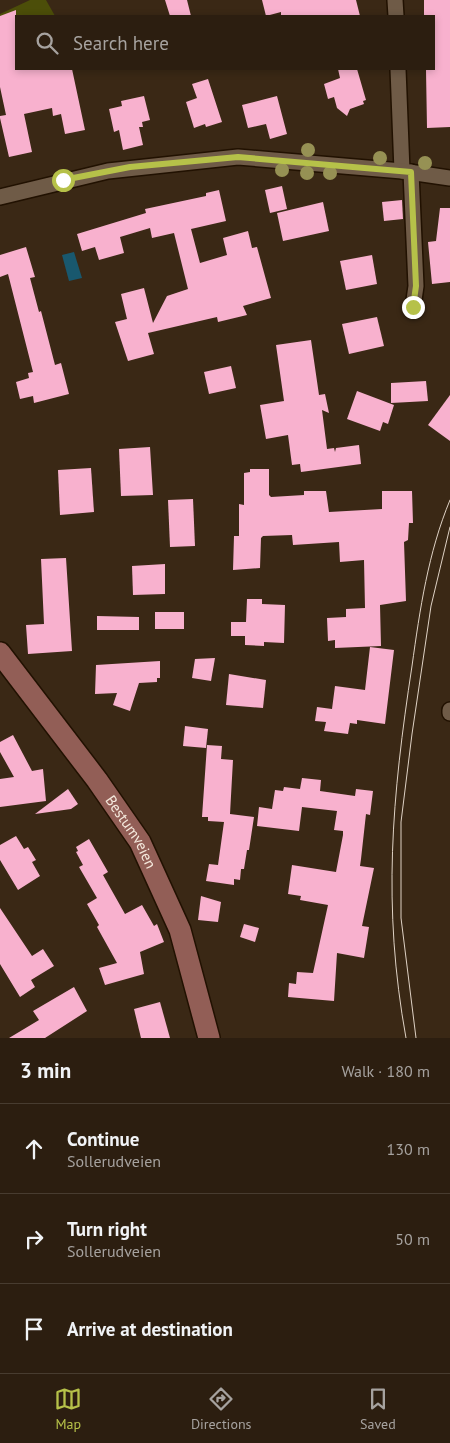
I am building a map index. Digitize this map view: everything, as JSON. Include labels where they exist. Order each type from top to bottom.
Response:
[{"type":"street","points":[[396,0],[396,15]]},
{"type":"street","points":[[398,70],[416,286],[413,307]]},
{"type":"street","points":[[0,197],[108,171],[238,157],[407,172],[450,178]]},
{"type":"street","name":"Bestumveien","points":[[0,653],[97,780],[140,842],[180,930],[209,1038]]},
{"type":"shaded area","points":[[30,0],[46,0],[54,15],[15,15],[16,70],[0,81],[0,14]]},
{"type":"water","points":[[74,252],[82,278],[69,281],[62,255]]},
{"type":"building","points":[[165,0],[187,0],[191,15],[170,15]]},
{"type":"building","points":[[262,0],[356,0],[360,15],[281,15],[281,12],[266,15]]},
{"type":"building","points":[[424,0],[450,0],[450,127],[427,128],[426,70],[435,70],[435,15],[424,15]]},
{"type":"building","points":[[16,10],[15,70],[72,70],[85,130],[65,134],[61,114],[53,116],[52,108],[24,114],[32,152],[9,157],[0,118],[0,116],[6,115],[0,87],[0,16]]},
{"type":"building","points":[[338,70],[357,70],[366,100],[363,101],[364,104],[350,109],[347,116],[337,108],[334,97],[328,99],[324,84],[340,78]]},
{"type":"building","points":[[208,79],[222,122],[206,127],[205,124],[194,128],[186,102],[197,98],[192,84]]},
{"type":"building","points":[[144,96],[150,120],[142,122],[143,127],[139,127],[143,145],[123,150],[119,130],[114,132],[109,109],[122,106],[121,101]]},
{"type":"building","points":[[277,96],[287,134],[270,139],[266,124],[248,128],[242,105]]},
{"type":"building","points":[[282,186],[287,209],[270,213],[265,190]]},
{"type":"building","points":[[219,190],[226,221],[191,229],[200,263],[227,255],[223,238],[248,231],[252,248],[257,247],[271,298],[243,306],[247,315],[218,322],[217,317],[148,333],[154,354],[128,361],[115,322],[127,319],[121,294],[144,288],[153,323],[167,296],[188,289],[174,233],[152,238],[150,228],[120,237],[124,253],[99,260],[95,247],[82,251],[77,234],[146,213],[145,209],[206,196],[206,193]]},
{"type":"building","points":[[402,200],[403,219],[384,221],[382,202]]},
{"type":"building","points":[[323,202],[329,231],[283,241],[277,213]]},
{"type":"building","points":[[440,208],[450,208],[450,282],[432,284],[428,242],[436,241]]},
{"type":"building","points":[[26,247],[35,277],[30,278],[39,312],[41,311],[55,365],[61,363],[69,394],[34,403],[33,396],[20,399],[16,382],[29,378],[28,373],[33,372],[8,274],[0,277],[0,255]]},
{"type":"building","points":[[372,255],[377,284],[346,290],[340,261]]},
{"type":"building","points":[[377,317],[384,346],[349,354],[342,324]]},
{"type":"building","points":[[311,340],[319,395],[325,394],[329,413],[322,410],[327,449],[334,448],[335,452],[336,448],[359,445],[361,464],[301,472],[300,464],[292,465],[288,435],[266,439],[260,405],[284,401],[276,345]]},
{"type":"building","points":[[231,366],[236,388],[209,394],[204,372]]},
{"type":"building","points":[[426,381],[428,401],[391,403],[391,383]]},
{"type":"building","points":[[357,391],[394,405],[388,424],[383,422],[380,431],[347,419]]},
{"type":"building","points":[[450,395],[450,441],[428,425]]},
{"type":"building","points":[[150,447],[153,495],[121,496],[119,449]]},
{"type":"building","points":[[91,468],[94,512],[60,515],[58,470]]},
{"type":"building","points":[[250,469],[269,469],[269,495],[271,497],[304,495],[304,491],[326,491],[329,512],[382,509],[382,491],[412,491],[413,523],[409,523],[408,540],[404,542],[406,601],[380,605],[381,646],[335,648],[335,640],[328,641],[327,618],[346,617],[346,609],[365,608],[364,560],[340,562],[339,542],[293,545],[292,535],[263,536],[261,538],[260,568],[233,570],[234,536],[239,536],[239,504],[244,505],[244,473],[250,472]]},
{"type":"building","points":[[193,499],[195,546],[170,547],[168,500]]},
{"type":"building","points":[[66,558],[72,651],[28,654],[26,625],[44,624],[41,559]]},
{"type":"building","points":[[165,564],[165,594],[133,595],[132,566]]},
{"type":"building","points":[[247,599],[262,599],[262,604],[285,605],[284,643],[264,642],[264,646],[245,645],[245,636],[231,636],[231,622],[246,622]]},
{"type":"building","points":[[155,612],[184,612],[184,629],[155,629]]},
{"type":"building","points":[[97,616],[139,617],[139,630],[97,630]]},
{"type":"building","points":[[370,647],[394,650],[385,724],[357,720],[357,724],[350,723],[348,734],[324,731],[326,722],[315,721],[317,707],[332,709],[335,686],[365,690]]},
{"type":"building","points":[[215,658],[211,681],[192,678],[195,659]]},
{"type":"building","points":[[160,661],[160,678],[157,678],[157,682],[139,683],[130,711],[113,705],[117,693],[95,694],[96,665]]},
{"type":"building","points":[[229,674],[266,680],[263,708],[226,705]]},
{"type":"building","points":[[185,726],[208,729],[206,748],[183,746]]},
{"type":"building","points":[[13,735],[32,771],[43,769],[46,801],[0,807],[0,779],[14,777],[0,752],[0,742]]},
{"type":"building","points":[[207,745],[222,746],[221,759],[233,760],[230,814],[254,817],[244,869],[241,869],[240,880],[234,879],[234,885],[206,881],[209,864],[218,865],[224,822],[208,821],[208,817],[202,817]]},
{"type":"building","points":[[302,778],[321,780],[320,791],[355,796],[356,789],[373,791],[370,815],[366,814],[360,866],[374,868],[362,926],[369,927],[364,958],[337,953],[334,1001],[288,997],[289,983],[296,984],[297,972],[313,973],[328,905],[300,900],[301,896],[288,894],[292,865],[336,872],[343,835],[343,831],[334,830],[337,811],[302,807],[299,831],[257,826],[259,807],[272,809],[275,790],[283,791],[284,787],[300,789]]},
{"type":"building","points":[[68,789],[78,804],[71,809],[35,814]]},
{"type":"building","points":[[16,836],[24,849],[28,847],[36,860],[32,862],[40,876],[18,890],[0,860],[0,845]]},
{"type":"building","points":[[89,839],[108,872],[103,875],[125,914],[142,905],[154,926],[157,924],[164,942],[140,952],[144,974],[105,985],[99,968],[117,963],[97,927],[99,925],[87,904],[97,898],[79,867],[83,865],[76,852],[78,851],[76,847]]},
{"type":"building","points":[[201,896],[221,902],[218,922],[198,920]]},
{"type":"building","points":[[0,908],[32,956],[43,949],[54,966],[31,980],[35,987],[20,997],[0,964]]},
{"type":"building","points":[[244,924],[259,928],[255,942],[240,937]]},
{"type":"building","points":[[74,987],[87,1011],[45,1038],[9,1038],[39,1020],[33,1011]]},
{"type":"building","points":[[160,1002],[170,1038],[141,1038],[134,1009]]},
{"type":"tram line","points":[[406,1038],[394,943],[392,852],[395,806],[405,714],[422,602],[430,561],[450,500]]},
{"type":"tram line","points":[[416,1038],[401,918],[401,822],[431,606],[450,527]]},
{"type":"route","points":[[63,180],[130,167],[238,157],[411,172],[416,286],[413,307]]}]
